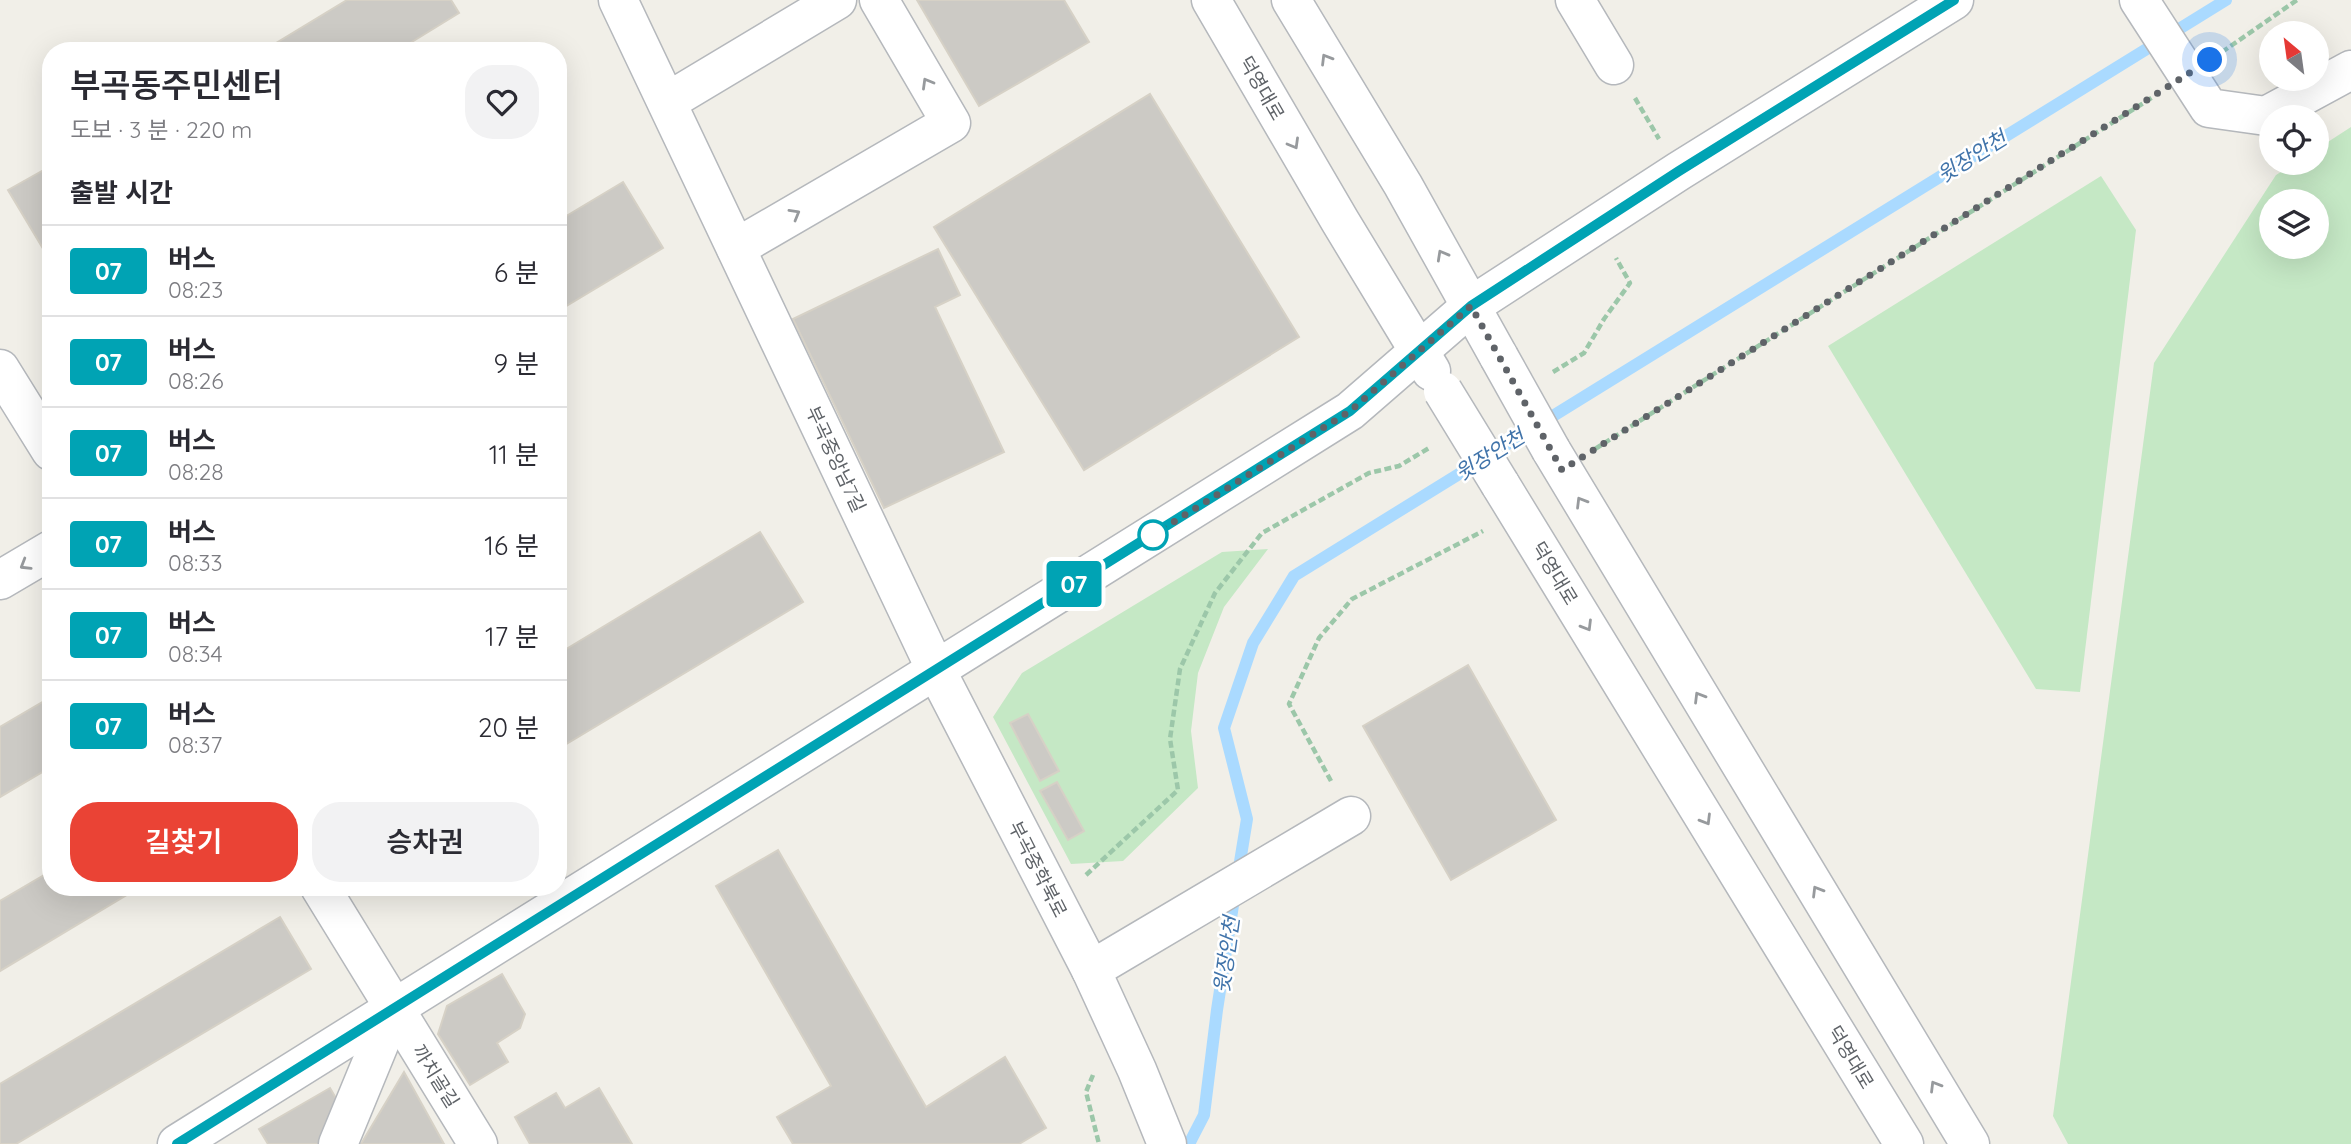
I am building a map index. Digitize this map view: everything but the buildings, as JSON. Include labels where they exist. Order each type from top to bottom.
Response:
[{"type":"street","name":"부곡중앙남7길","points":[[618,0],[936,670]]},
{"type":"street","points":[[667,102],[837,0]]},
{"type":"street","points":[[736,248],[951,123],[879,0]]},
{"type":"street","name":"덕영대로","points":[[1211,0],[1339,221],[1904,1144]]},
{"type":"street","points":[[1291,0],[1403,185],[1556,460],[1970,1144]]},
{"type":"street","points":[[1575,0],[1614,65]]},
{"type":"street","points":[[177,1144],[1350,411],[1471,306],[1679,171],[1954,0]]},
{"type":"street","points":[[2139,0],[2209,108],[2266,117],[2351,70]]},
{"type":"street","points":[[0,369],[42,437]]},
{"type":"street","points":[[0,580],[42,555]]},
{"type":"street","name":"부곡중학북로","points":[[936,670],[1091,970],[1137,1070],[1167,1144]]},
{"type":"street","points":[[1091,970],[1351,816]]},
{"type":"street","name":"까치골길","points":[[326,896],[478,1144]]},
{"type":"street","points":[[338,1144],[394,1008]]},
{"type":"path","points":[[1556,460],[2181,65],[2298,0]]},
{"type":"path","points":[[1614,65],[1679,171]]},
{"type":"path","points":[[1584,353],[1630,283],[1596,225]]},
{"type":"path","points":[[1055,904],[1178,790],[1170,739],[1180,669],[1215,593],[1262,533],[1368,473],[1399,466]]},
{"type":"path","points":[[1351,816],[1289,704],[1319,638],[1352,599],[1509,498]]},
{"type":"green space","points":[[2351,127],[2351,1144],[2068,1144],[2053,1116],[2154,363],[2259,201],[2259,259],[2329,259],[2329,189],[2267,189],[2276,175],[2329,175],[2329,141]]},
{"type":"green space","points":[[2101,176],[2136,230],[2080,692],[2036,689],[1828,346]]},
{"type":"green space","points":[[1268,549],[1224,607],[1198,673],[1191,731],[1198,788],[1123,861],[1071,864],[993,717],[1022,673],[1222,552]]},
{"type":"waterway","name":"윗장안천","points":[[1238,874],[1247,819],[1224,728],[1253,643],[1294,576],[2226,0]]},
{"type":"waterway","name":"윗장안천","points":[[1189,1144],[1204,1115],[1235,892]]},
{"type":"bus line","name":"07","points":[[177,1144],[1350,411],[1471,306],[1679,171],[1954,0]]},
{"type":"route","points":[[1153,535],[1350,411],[1471,306],[1562,470],[2210,60]]}]
